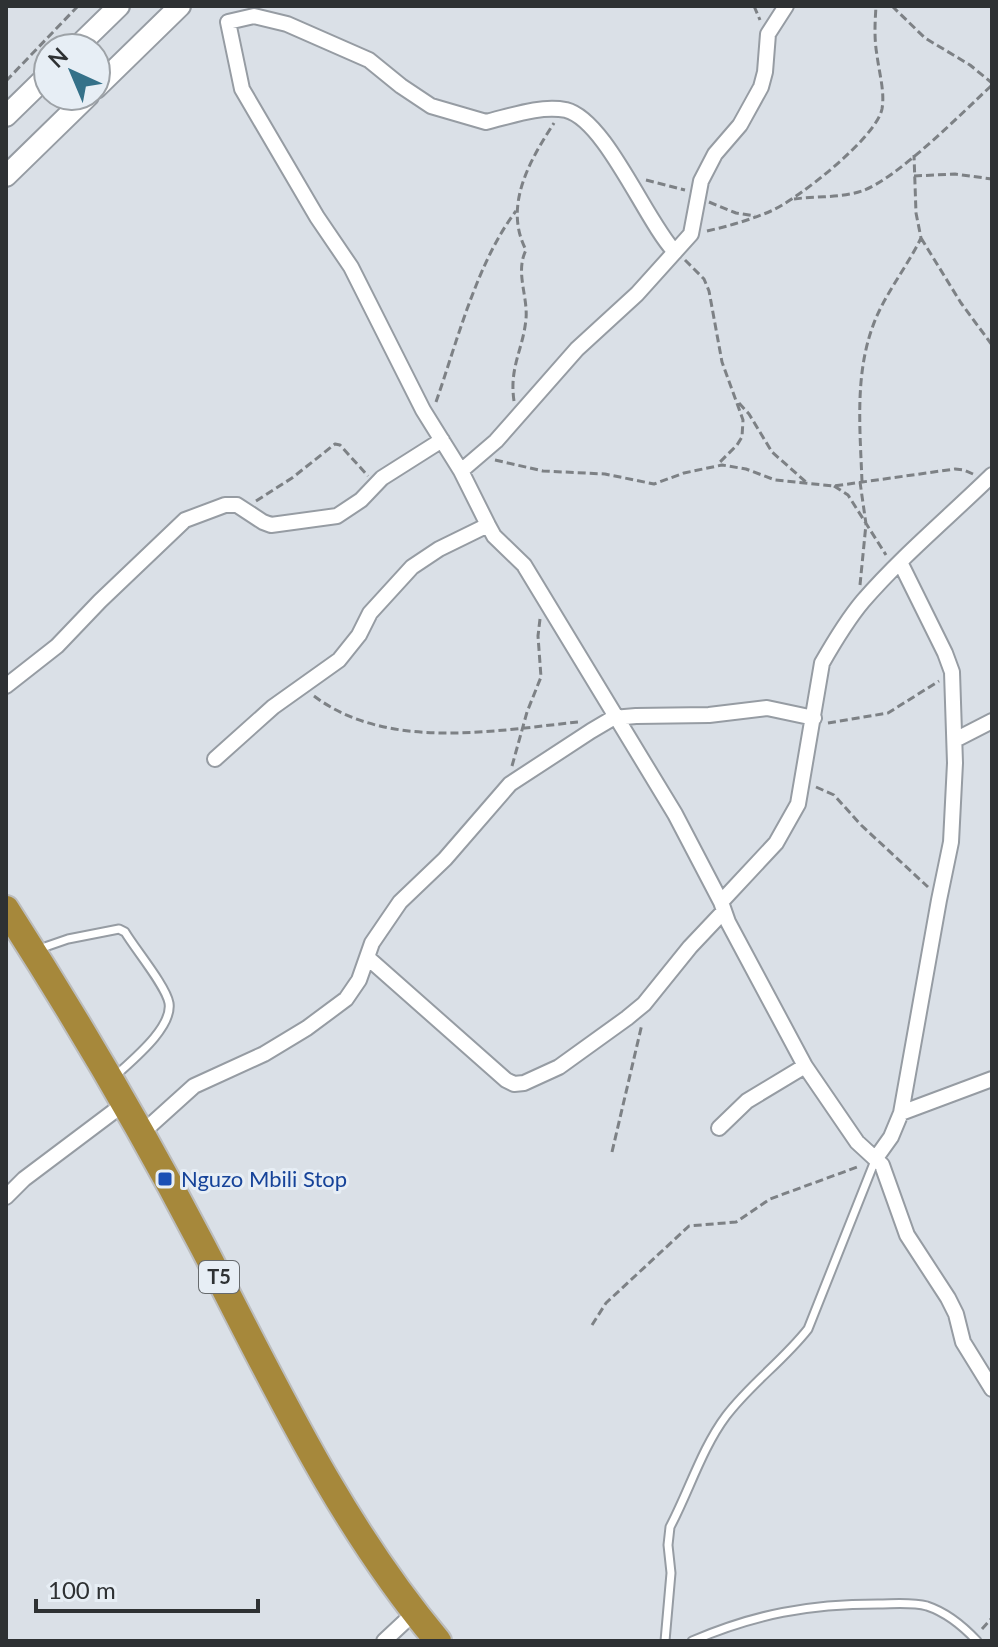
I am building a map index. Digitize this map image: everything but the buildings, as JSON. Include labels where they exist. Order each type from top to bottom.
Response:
[{"type":"highway","name":"T5","points":[[6,909],[143,1132],[317,1465],[365,1546],[438,1641]]},
{"type":"main road","points":[[92,32],[119,6]]},
{"type":"main road","points":[[112,72],[180,6]]},
{"type":"main road","points":[[6,116],[32,91]]},
{"type":"main road","points":[[6,176],[72,112]]},
{"type":"street","points":[[461,471],[517,419],[577,349],[637,294],[691,234],[697,193],[706,168],[740,125],[761,87],[768,34],[786,6]]},
{"type":"street","points":[[675,252],[662,236],[627,176],[585,121],[574,113],[563,110],[529,111],[486,122],[463,117],[431,106],[369,60],[287,24],[254,16],[228,22],[242,89],[317,217],[351,267],[387,344],[429,421],[461,471],[494,536],[524,565],[675,814],[805,1066],[857,1142],[888,1177],[907,1235],[948,1298],[956,1314],[963,1342],[992,1389]]},
{"type":"street","points":[[6,686],[57,646],[185,520],[225,505],[241,506],[252,516],[271,525],[320,520],[348,510],[377,483],[442,440]]},
{"type":"street","points":[[368,958],[497,1073],[514,1084],[524,1083],[559,1067],[644,1004],[776,843],[793,814],[803,784],[822,663],[861,603],[988,479]]},
{"type":"street","points":[[215,759],[273,707],[331,667],[347,652],[370,613],[412,567],[488,525]]},
{"type":"street","points":[[874,1160],[891,1137],[901,1113],[953,823],[955,740],[952,672],[945,653],[897,565]]},
{"type":"street","points":[[143,1132],[194,1086],[264,1054],[346,999],[359,980],[372,943],[389,916],[445,859],[510,784],[615,718],[709,715],[767,708],[813,721]]},
{"type":"street","points":[[955,740],[992,721]]},
{"type":"street","points":[[719,1128],[747,1101],[805,1066]]},
{"type":"street","points":[[901,1113],[992,1079]]},
{"type":"street","points":[[6,1197],[24,1179],[125,1103]]},
{"type":"street","points":[[384,1641],[414,1613]]},
{"type":"lane","points":[[34,951],[68,939],[119,929],[125,932],[163,991],[169,1002],[168,1015],[152,1042],[111,1080]]},
{"type":"lane","points":[[665,1641],[671,1573],[670,1527],[727,1415],[808,1329],[874,1160]]},
{"type":"lane","points":[[692,1641],[724,1627],[784,1610],[858,1604],[924,1605],[944,1613],[976,1639]]},
{"type":"path","points":[[6,81],[78,6]]},
{"type":"path","points":[[794,199],[852,150],[881,114],[883,100],[876,53],[876,6]]},
{"type":"path","points":[[691,234],[736,224],[794,199],[864,190],[914,155],[992,84],[970,65],[925,38],[892,6]]},
{"type":"path","points":[[429,421],[483,269],[498,236],[516,211],[534,153],[563,110]]},
{"type":"path","points":[[914,155],[916,213],[921,238],[961,303],[992,345]]},
{"type":"path","points":[[914,176],[955,174],[992,179]]},
{"type":"path","points":[[627,176],[697,193],[721,208],[755,216]]},
{"type":"path","points":[[516,211],[519,235],[526,250],[521,270],[526,320],[511,381],[517,419]]},
{"type":"path","points":[[861,603],[859,575],[866,524],[861,482],[859,406],[866,344],[890,291],[921,238]]},
{"type":"path","points":[[675,252],[697,270],[709,291],[722,362],[743,420],[742,437],[715,467]]},
{"type":"path","points":[[736,400],[749,414],[772,452],[806,482]]},
{"type":"path","points":[[241,506],[248,505],[292,478],[335,444],[340,445],[377,483]]},
{"type":"path","points":[[480,455],[543,471],[605,474],[654,484],[684,473],[730,466],[775,480],[834,486],[955,469],[988,479]]},
{"type":"path","points":[[834,486],[848,495],[897,565]]},
{"type":"path","points":[[510,784],[522,727],[541,677],[538,636],[546,600]]},
{"type":"path","points":[[813,721],[844,722],[888,713],[952,672]]},
{"type":"path","points":[[302,687],[341,715],[386,729],[411,732],[522,727],[615,718]]},
{"type":"path","points":[[803,784],[834,795],[939,900]]},
{"type":"path","points":[[612,1152],[641,1038],[644,1004]]},
{"type":"path","points":[[592,1325],[606,1303],[689,1226],[736,1222],[770,1199],[874,1160]]},
{"type":"path","points":[[976,1639],[992,1618]]},
{"type":"place","name":"Nguzo Mbili Stop","points":[[165,1179]]}]
